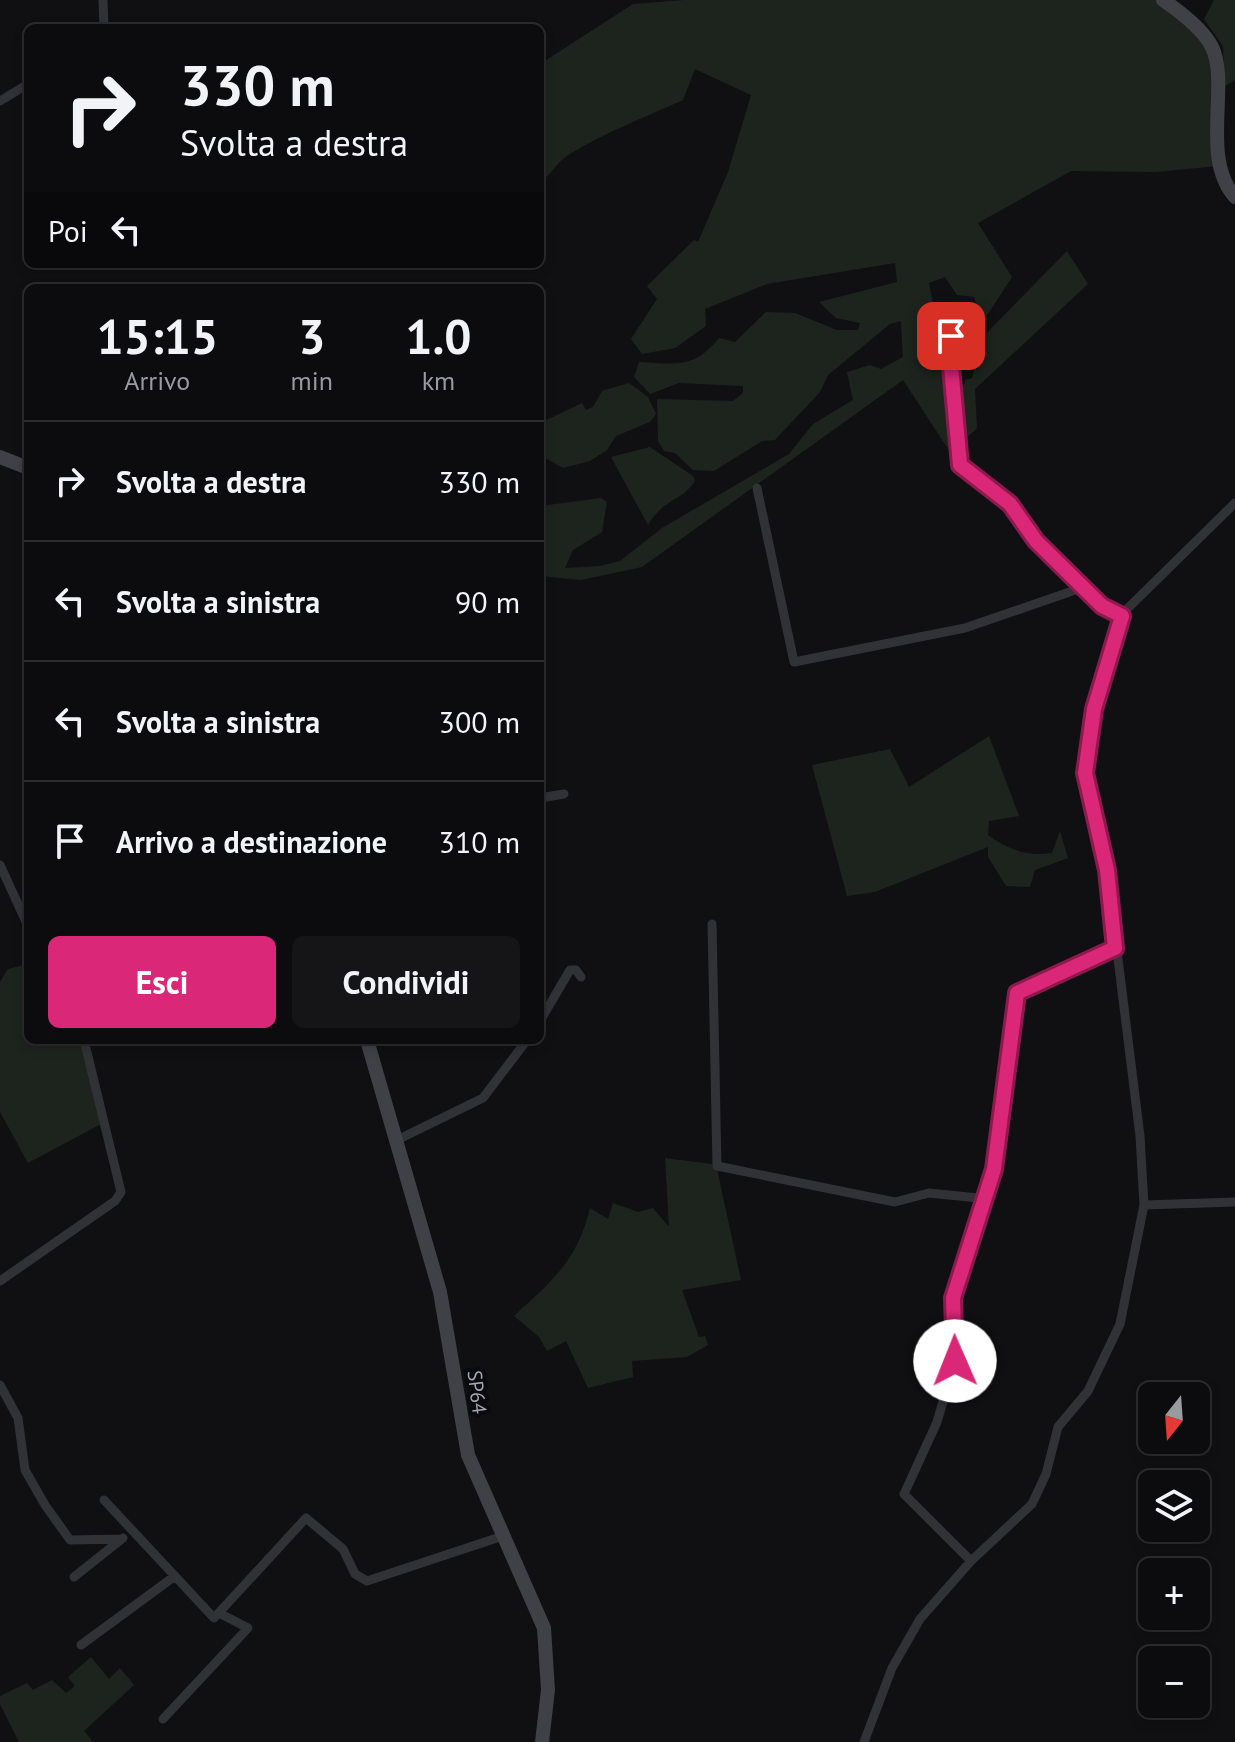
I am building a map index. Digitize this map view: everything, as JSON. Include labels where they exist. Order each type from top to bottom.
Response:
[{"type":"street","points":[[103,0],[104,24]]},
{"type":"street","points":[[1163,0],[1197,28],[1212,47],[1219,162],[1235,197]]},
{"type":"street","points":[[0,101],[24,86]]},
{"type":"street","points":[[958,329],[949,345],[960,465],[1010,504],[1036,541],[1108,610],[1122,616]]},
{"type":"street","points":[[0,457],[24,466]]},
{"type":"street","points":[[757,488],[794,662],[965,628],[1084,587]]},
{"type":"street","points":[[864,1742],[907,1638],[971,1561],[1032,1504],[1046,1474],[1058,1427],[1103,1366],[1120,1324],[1144,1205],[1138,1112],[1107,870],[1085,773],[1094,709],[1122,616],[1235,503]]},
{"type":"street","points":[[544,797],[564,794]]},
{"type":"street","points":[[0,865],[24,917]]},
{"type":"street","points":[[712,924],[717,1166],[895,1202],[929,1193],[988,1199]]},
{"type":"street","points":[[971,1561],[904,1494],[946,1398],[956,1345],[955,1287],[988,1199],[1017,993],[1115,948]]},
{"type":"street","points":[[544,1014],[570,970],[576,970],[581,977]]},
{"type":"street","points":[[0,1281],[115,1201],[121,1192],[86,1044]]},
{"type":"street","name":"SP64","points":[[368,1044],[440,1292],[468,1455],[544,1628],[548,1690],[542,1742]]},
{"type":"street","points":[[397,1140],[483,1098],[524,1044]]},
{"type":"street","points":[[1144,1205],[1235,1202]]},
{"type":"street","points":[[0,1385],[18,1418],[25,1470],[70,1540],[122,1539]]},
{"type":"street","points":[[104,1500],[214,1618],[306,1518],[343,1549],[355,1574],[367,1581],[503,1536]]},
{"type":"street","points":[[74,1577],[132,1530]]},
{"type":"street","points":[[81,1645],[175,1576]]},
{"type":"street","points":[[163,1719],[248,1628],[219,1613]]},
{"type":"shaded area","points":[[684,0],[1156,0],[1199,31],[1216,64],[1218,166],[1156,172],[1071,171],[978,223],[1012,277],[982,323],[974,297],[957,295],[945,277],[929,283],[937,323],[947,338],[951,386],[964,387],[965,380],[972,378],[979,353],[975,345],[1067,251],[1088,284],[975,389],[977,428],[959,445],[956,461],[903,380],[642,567],[581,580],[544,576],[544,505],[601,498],[607,502],[602,532],[573,550],[565,568],[600,566],[620,561],[662,528],[789,454],[813,424],[853,400],[847,372],[870,365],[881,369],[903,357],[901,321],[890,324],[828,375],[820,392],[775,440],[762,441],[714,471],[693,470],[675,453],[664,451],[658,441],[657,399],[733,401],[743,393],[743,386],[679,383],[650,394],[634,377],[639,362],[692,360],[719,338],[735,342],[766,312],[795,313],[837,330],[858,330],[860,323],[836,318],[819,302],[897,282],[895,263],[767,284],[705,309],[706,326],[675,348],[642,354],[631,339],[657,299],[647,286],[694,240],[698,242],[728,172],[751,95],[695,69],[683,100],[583,146],[544,179],[544,61],[633,4]]},
{"type":"shaded area","points":[[1214,0],[1235,0],[1235,80],[1225,86],[1223,46],[1204,19]]},
{"type":"shaded area","points":[[629,383],[648,397],[656,414],[650,422],[616,436],[607,450],[590,461],[563,468],[544,457],[544,421],[582,403],[586,410],[593,407],[602,391]]},
{"type":"shaded area","points":[[650,447],[693,476],[695,481],[660,510],[648,525],[611,457]]},
{"type":"shaded area","points":[[989,736],[1019,816],[989,821],[988,835],[1018,851],[1043,854],[1052,853],[1060,831],[1068,858],[1035,870],[1030,887],[1006,886],[988,857],[988,847],[875,892],[847,896],[812,765],[890,749],[909,787]]},
{"type":"shaded area","points":[[24,965],[24,1044],[82,1044],[101,1124],[28,1163],[0,1112],[0,982],[8,969]]},
{"type":"shaded area","points":[[665,1158],[712,1164],[717,1169],[741,1280],[682,1290],[699,1337],[705,1336],[708,1345],[687,1357],[632,1361],[633,1377],[588,1388],[566,1341],[547,1351],[539,1337],[514,1316],[552,1280],[571,1256],[590,1208],[608,1219],[613,1203],[638,1212],[653,1208],[669,1227]]},
{"type":"shaded area","points":[[91,1657],[109,1679],[120,1668],[134,1685],[84,1731],[93,1742],[19,1742],[0,1704],[0,1696],[27,1683],[33,1690],[52,1680],[66,1693],[75,1686],[68,1677]]},
{"type":"route","points":[[951,336],[949,345],[960,465],[1010,504],[1036,541],[1102,606],[1122,616],[1094,709],[1085,773],[1107,870],[1115,948],[1017,993],[988,1199],[953,1298],[955,1361]]}]
